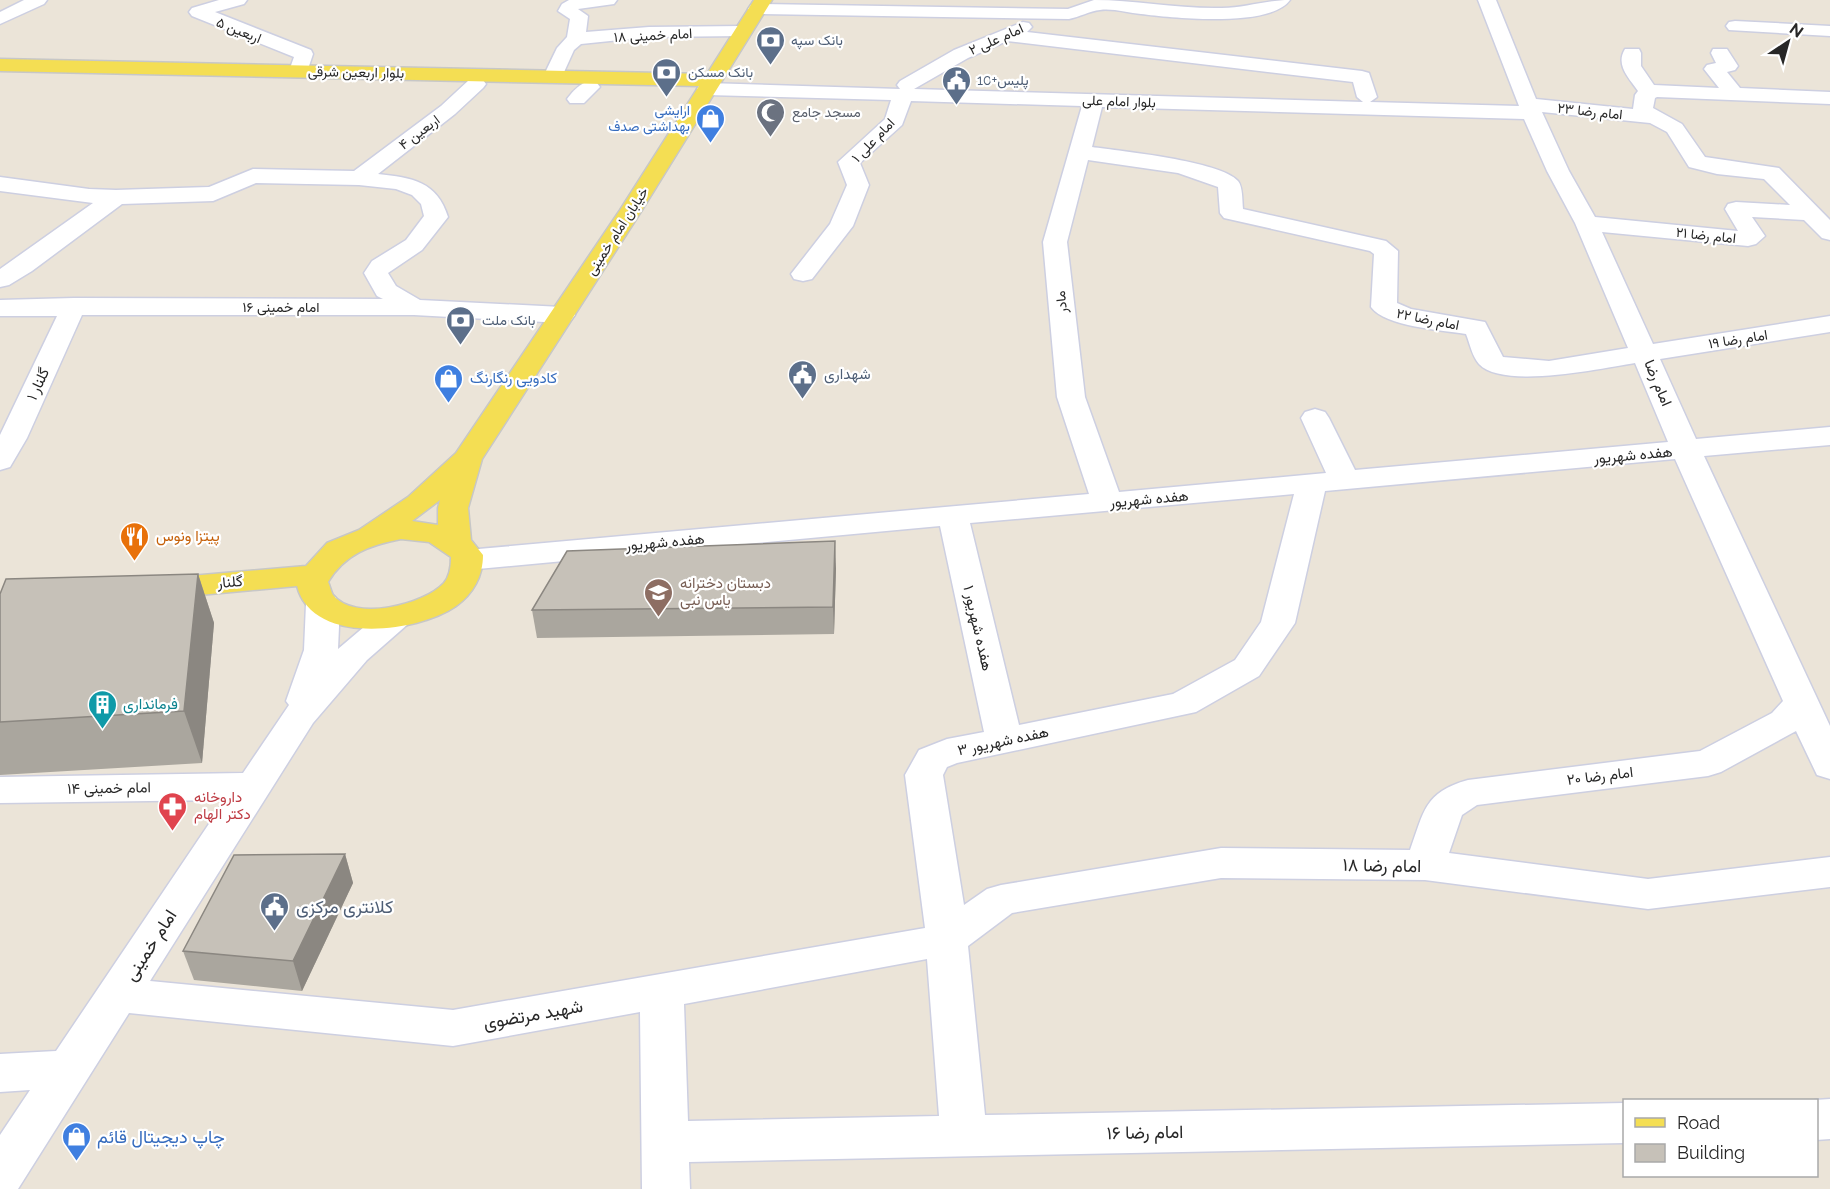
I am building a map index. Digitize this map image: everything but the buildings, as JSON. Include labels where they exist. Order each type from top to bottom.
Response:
[{"type":"main road","name":"خیابان امام خمینی","points":[[467,459],[562,315],[760,4]]},
{"type":"main road","name":"بلوار اربعین شرقی","points":[[0,65],[553,76],[710,85]]},
{"type":"main road","name":"بلوار اربعین شرقی","points":[[0,73],[476,84],[583,93],[710,85]]},
{"type":"main road","points":[[467,459],[453,508],[467,572],[454,591],[430,607],[396,617],[364,619],[335,613],[319,589],[321,564],[342,547],[371,535],[419,503],[467,459]]},
{"type":"main road","points":[[371,535],[401,530],[431,531],[461,550]]},
{"type":"main road","name":"گلنار","points":[[129,591],[319,589]]},
{"type":"street","points":[[0,19],[38,0]]},
{"type":"street","name":"اربعین ۵","points":[[238,0],[198,12],[304,54],[299,71]]},
{"type":"street","points":[[553,76],[571,44],[579,16],[567,11],[568,8],[577,3],[608,0]]},
{"type":"street","points":[[760,4],[1069,14],[1107,2],[1145,11],[1246,13],[1275,6],[1281,0]]},
{"type":"street","name":"امام رضا","points":[[1487,0],[1529,106],[1558,171],[1587,223],[1686,450],[1830,766]]},
{"type":"street","points":[[1754,11],[1766,27]]},
{"type":"street","name":"امام علی ۲","points":[[905,90],[961,54],[1055,14]]},
{"type":"street","points":[[1735,26],[1830,31]]},
{"type":"street","name":"امام خمینی ۱۸","points":[[571,44],[649,32],[743,31]]},
{"type":"street","points":[[1005,35],[1362,77],[1367,97]]},
{"type":"street","points":[[1632,53],[1631,66],[1649,92]]},
{"type":"street","points":[[1720,53],[1728,66],[1714,69],[1734,94]]},
{"type":"street","name":"اربعین ۴","points":[[359,178],[448,110],[476,84]]},
{"type":"street","name":"بلوار امام علی","points":[[710,85],[1367,97],[1529,106]]},
{"type":"street","name":"بلوار امام علی","points":[[905,90],[1094,100],[1529,106]]},
{"type":"street","name":"امام علی ۱","points":[[803,274],[841,226],[858,185],[849,162],[895,121],[905,90]]},
{"type":"street","points":[[1830,98],[1649,92],[1645,95],[1643,111],[1675,128],[1697,162],[1717,167],[1771,172],[1830,234]]},
{"type":"street","name":"مادر","points":[[1094,100],[1055,242],[1071,397],[1107,502]]},
{"type":"street","name":"امام رضا ۲۳","points":[[1529,106],[1652,117]]},
{"type":"street","name":"امام رضا ۲۲","points":[[1080,152],[1163,165],[1220,179],[1229,184],[1232,213],[1378,246],[1386,251],[1384,307],[1405,316],[1476,328],[1488,358],[1493,363],[1549,369],[1616,360],[1645,353]]},
{"type":"street","points":[[0,184],[89,196],[116,197],[213,194],[253,176],[359,178],[400,183],[420,190],[432,202],[436,218],[414,245],[381,266],[376,273],[386,291],[414,307]]},
{"type":"street","points":[[0,280],[23,266],[116,197]]},
{"type":"street","name":"امام رضا ۲۱","points":[[1587,223],[1748,240],[1753,237],[1736,209],[1810,213]]},
{"type":"street","name":"امام خمینی ۱۶","points":[[0,308],[74,306],[414,307],[562,315]]},
{"type":"street","name":"گلنار ۱","points":[[0,461],[13,438],[74,306]]},
{"type":"street","name":"امام رضا ۱۹","points":[[1645,353],[1830,324]]},
{"type":"street","points":[[1316,418],[1329,483]]},
{"type":"street","name":"هفده شهریور","points":[[461,550],[953,516],[1830,436]]},
{"type":"street","name":"هفده شهریور ۳","points":[[964,1136],[946,940],[924,775],[932,759],[947,752],[1183,704],[1247,668],[1278,623],[1329,483]]},
{"type":"street","name":"هفده شهریور ۱","points":[[953,516],[1004,740]]},
{"type":"street","points":[[300,715],[321,650],[319,589]]},
{"type":"street","points":[[300,715],[355,652],[396,617]]},
{"type":"street","name":"امام رضا ۲۰","points":[[1425,865],[1445,807],[1468,793],[1708,763],[1785,721],[1801,703]]},
{"type":"street","name":"امام خمینی","points":[[0,1175],[300,715]]},
{"type":"street","name":"امام خمینی ۱۴","points":[[0,790],[254,786]]},
{"type":"street","name":"امام رضا ۱۸","points":[[946,940],[1001,900],[1221,863],[1425,865],[1648,894],[1830,872]]},
{"type":"street","name":"شهید مرتضوی","points":[[117,995],[453,1028],[946,940]]},
{"type":"street","points":[[662,991],[666,1189]]},
{"type":"street","points":[[0,1073],[69,1069]]},
{"type":"street","name":"امام رضا ۱۶","points":[[665,1142],[1623,1123]]},
{"type":"place","name":"بانک سپه","points":[[770,66]]},
{"type":"place","name":"بانک مسکن","points":[[667,98]]},
{"type":"place","name":"پلیس+10","points":[[956,106]]},
{"type":"place","name":"مسجد جامع","points":[[771,138]]},
{"type":"place","name":"ارایشی بهداشتی صدف","points":[[711,144]]},
{"type":"place","name":"بانک ملت","points":[[461,346]]},
{"type":"place","name":"شهداری","points":[[803,400]]},
{"type":"place","name":"کادویی رنگارنگ","points":[[449,404]]},
{"type":"place","name":"پیتزا ونوس","points":[[135,562]]},
{"type":"place","name":"دبستان دخترانه یاس نبی","points":[[659,618]]},
{"type":"place","name":"فرمانداری","points":[[102,730]]},
{"type":"place","name":"داروخانه دکتر الهام","points":[[173,832]]},
{"type":"place","name":"کلانتری مرکزی","points":[[275,932]]},
{"type":"place","name":"چاپ دیجیتال قائم","points":[[76,1162]]}]
